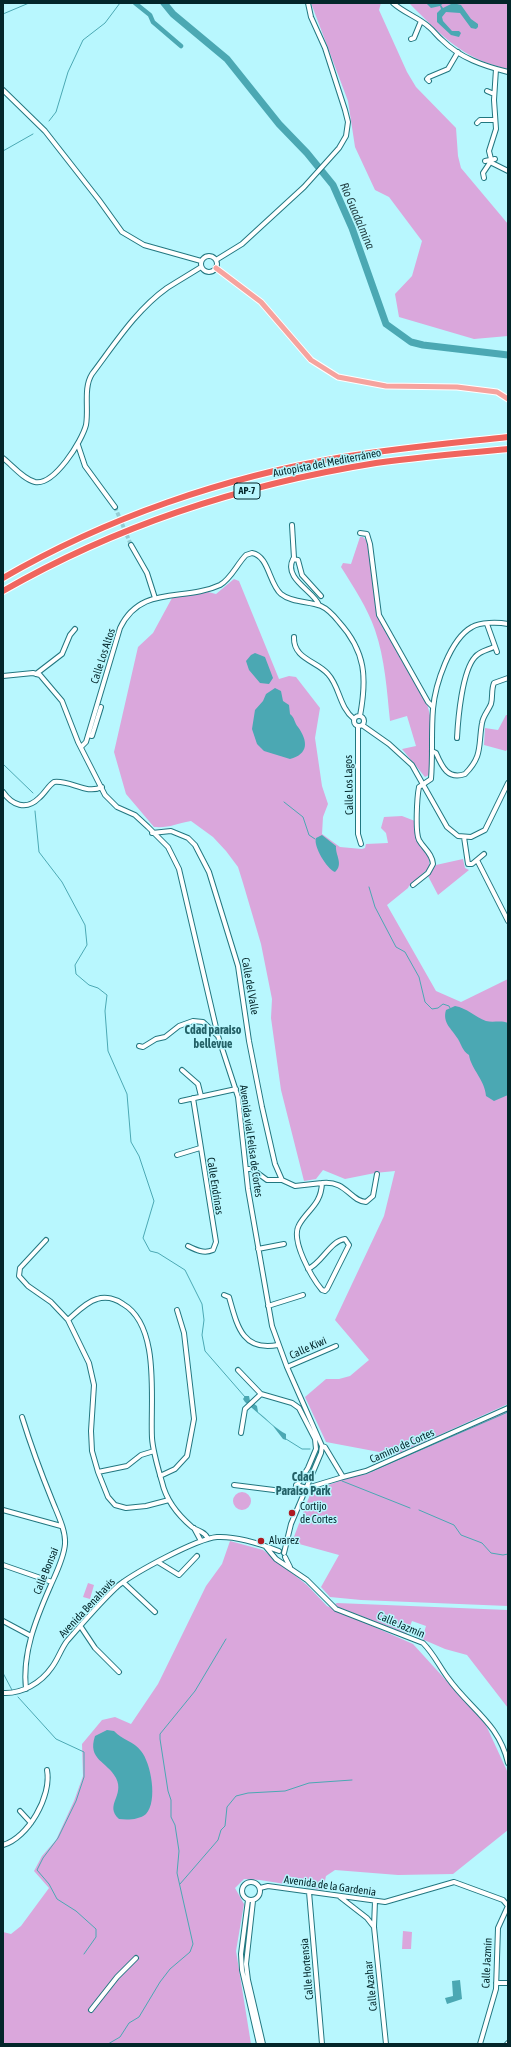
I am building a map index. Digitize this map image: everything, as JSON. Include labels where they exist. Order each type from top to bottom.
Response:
[{"type":"highway","name":"Autopista del Mediterráneo","points":[[3,578],[68,544],[121,521],[230,483],[342,457],[508,437]]},
{"type":"highway","name":"Autopista del Mediterráneo","points":[[3,591],[34,573],[114,536],[208,502],[262,487],[376,463],[508,449]]},
{"type":"main road","points":[[216,268],[261,302],[311,360],[338,377],[386,386],[457,387],[497,392],[508,399]]},
{"type":"street","points":[[216,260],[242,244],[304,187],[339,148],[346,136],[348,122],[325,48],[311,17],[308,3]]},
{"type":"street","points":[[393,3],[409,16],[421,20],[442,41],[458,52],[482,64],[508,72]]},
{"type":"street","points":[[411,39],[417,35],[421,20]]},
{"type":"street","points":[[429,81],[427,79],[450,69],[458,52]]},
{"type":"street","points":[[491,161],[489,151],[496,129],[494,94],[496,69]]},
{"type":"street","points":[[3,90],[45,131],[99,200],[116,225],[126,235],[144,245],[201,261]]},
{"type":"street","points":[[487,91],[494,94]]},
{"type":"street","points":[[479,121],[495,120]]},
{"type":"street","points":[[484,178],[482,176],[484,170],[495,158]]},
{"type":"street","points":[[485,161],[491,161],[508,171]]},
{"type":"street","points":[[201,267],[203,257],[209,255],[216,260]]},
{"type":"street","points":[[201,267],[208,272],[216,268],[216,260]]},
{"type":"street","points":[[3,458],[28,478],[39,482],[53,475],[78,445],[86,427],[88,412],[87,383],[92,374],[130,325],[151,302],[166,289],[201,267]]},
{"type":"street","points":[[78,445],[90,474],[115,507]]},
{"type":"street","points":[[292,525],[294,558],[292,562],[296,578],[302,587],[318,601],[319,605]]},
{"type":"street","points":[[360,533],[367,534],[370,544],[379,615],[428,702],[433,707]]},
{"type":"street","points":[[131,545],[148,573],[155,598],[206,589],[220,584],[246,555],[252,553],[261,558],[280,593],[290,599],[324,607],[346,630],[361,658],[365,688],[360,716],[354,719]]},
{"type":"street","points":[[294,558],[298,560],[302,575],[321,596]]},
{"type":"street","name":"Calle Los Altos","points":[[82,746],[86,742],[124,620],[137,606],[155,598]]},
{"type":"street","points":[[487,624],[497,652]]},
{"type":"street","points":[[413,885],[428,873],[433,864],[431,856],[418,839],[418,789],[431,779],[433,707],[440,679],[450,653],[458,641],[472,627],[487,624],[508,624]]},
{"type":"street","points":[[3,676],[36,674],[62,654],[70,635],[75,629]]},
{"type":"street","points":[[294,637],[299,653],[328,674],[336,687],[342,706],[354,719],[354,723],[360,725],[405,757],[424,784],[452,833],[464,837],[471,837],[485,830],[508,783]]},
{"type":"street","points":[[457,738],[460,702],[472,662],[480,653],[494,647]]},
{"type":"street","name":"Avenida vial Felisa de Cortes","points":[[36,674],[40,675],[62,700],[82,746],[102,787],[111,801],[122,810],[135,815],[168,847],[178,869],[218,1036],[236,1089],[258,1249],[268,1306],[278,1345],[322,1446],[325,1447],[343,1477]]},
{"type":"street","points":[[432,751],[436,753],[443,769],[448,773],[454,776],[465,774],[477,761],[479,755],[482,722],[491,703],[492,687],[494,683],[508,678]]},
{"type":"street","name":"Calle Los Altos","points":[[88,735],[92,736],[101,707]]},
{"type":"street","name":"Calle Los Lagos","points":[[360,716],[364,720],[360,725],[358,834],[361,844]]},
{"type":"street","points":[[3,792],[11,802],[22,806],[35,802],[54,782],[64,782],[89,790],[102,787]]},
{"type":"street","name":"Calle del Valle","points":[[152,833],[171,831],[188,838],[195,845],[208,872],[238,966],[249,1041],[262,1107],[275,1164],[282,1180]]},
{"type":"street","points":[[464,837],[467,863],[471,865],[484,854]]},
{"type":"street","points":[[477,860],[508,920]]},
{"type":"street","points":[[139,1046],[143,1047],[156,1039],[165,1037],[179,1026],[193,1021],[203,1022],[218,1036]]},
{"type":"street","points":[[182,1070],[198,1084],[201,1096]]},
{"type":"street","points":[[181,1101],[236,1089]]},
{"type":"street","name":"Calle Endrinas","points":[[188,1246],[200,1251],[208,1252],[213,1250],[216,1244],[193,1098]]},
{"type":"street","points":[[176,1154],[200,1148]]},
{"type":"street","points":[[246,1169],[252,1169],[267,1180],[282,1180],[298,1186],[333,1183],[340,1185],[360,1200],[366,1202],[373,1196],[377,1174]]},
{"type":"street","points":[[308,1269],[321,1260],[336,1243],[345,1239],[348,1242],[348,1246],[326,1291],[322,1290],[308,1269],[299,1245],[297,1230],[320,1198],[322,1183]]},
{"type":"street","points":[[46,1240],[20,1268],[19,1276],[28,1286],[51,1302],[68,1320],[87,1355],[94,1385],[91,1440],[98,1472],[111,1502],[119,1507],[146,1506],[169,1500]]},
{"type":"street","points":[[258,1249],[284,1244]]},
{"type":"street","points":[[224,1295],[229,1297],[238,1327],[246,1338],[261,1346],[278,1345]]},
{"type":"street","points":[[268,1306],[303,1295]]},
{"type":"street","points":[[68,1320],[91,1302],[104,1298],[119,1301],[131,1309],[135,1315],[142,1328],[150,1358],[154,1451],[160,1476],[169,1500],[194,1528],[201,1541]]},
{"type":"street","points":[[160,1476],[174,1469],[187,1456],[194,1420],[184,1333],[177,1310]]},
{"type":"street","name":"Calle Kiwi","points":[[287,1367],[336,1346]]},
{"type":"street","points":[[234,1485],[288,1493],[298,1486],[316,1450],[315,1438],[299,1408],[292,1403],[261,1394],[238,1370]]},
{"type":"street","points":[[241,1433],[245,1410],[261,1394]]},
{"type":"street","name":"Camino de Cortes","points":[[307,1488],[366,1472],[508,1408]]},
{"type":"street","name":"Calle Bonsai","points":[[22,1417],[30,1443],[65,1537],[65,1548],[36,1617],[31,1636],[24,1675],[26,1689]]},
{"type":"street","points":[[280,1561],[285,1555],[286,1542],[291,1524],[321,1453],[322,1446]]},
{"type":"street","points":[[98,1472],[131,1464],[141,1455],[154,1451]]},
{"type":"street","points":[[298,1486],[307,1488]]},
{"type":"street","points":[[3,1510],[59,1527],[61,1526]]},
{"type":"street","points":[[194,1528],[199,1530],[208,1538]]},
{"type":"street","name":"Avenida Benahavis","points":[[6,1693],[26,1689],[45,1675],[52,1667],[66,1642],[123,1582],[158,1562],[208,1538],[230,1538],[279,1551],[285,1555]]},
{"type":"street","points":[[266,1547],[275,1556],[286,1542]]},
{"type":"street","name":"Calle Jazmín","points":[[285,1555],[290,1567]]},
{"type":"street","points":[[158,1562],[179,1575],[197,1556]]},
{"type":"street","name":"Calle Jazmín","points":[[275,1556],[307,1580],[336,1609],[424,1643],[432,1652],[448,1679],[496,1732],[505,1748],[508,1763]]},
{"type":"street","points":[[3,1565],[52,1582]]},
{"type":"street","points":[[123,1582],[155,1612]]},
{"type":"street","points":[[3,1621],[31,1636]]},
{"type":"street","points":[[81,1627],[95,1648],[119,1672]]},
{"type":"street","points":[[3,1845],[20,1837],[31,1823],[42,1802],[47,1770]]},
{"type":"street","points":[[20,1811],[31,1823]]},
{"type":"street","points":[[250,1901],[259,1897],[260,1888],[253,1882],[244,1885],[242,1893],[250,1901],[246,1964],[248,1980],[263,2044]]},
{"type":"street","name":"Avenida de la Gardenia","points":[[260,1888],[268,1886],[375,1902],[385,1902],[454,1882],[503,1900],[508,1906]]},
{"type":"street","name":"Calle Hortensia","points":[[309,1892],[322,2044]]},
{"type":"street","points":[[340,1897],[367,1918],[374,1927]]},
{"type":"street","points":[[250,1901],[241,1954],[242,1970],[259,2044]]},
{"type":"street","name":"Calle Azahar","points":[[375,1902],[374,1927],[386,2044]]},
{"type":"street","name":"Calle Jazmín","points":[[480,2044],[496,1983],[498,1928],[508,1906]]},
{"type":"street","points":[[91,2010],[117,1977],[136,1958]]},
{"type":"street","points":[[496,1983],[508,1983]]},
{"type":"shaded area","points":[[311,3],[381,3],[379,10],[407,72],[416,87],[456,128],[458,156],[461,168],[508,224],[508,336],[474,339],[399,317],[395,294],[412,276],[422,241],[389,197],[375,190],[355,147],[348,101]]},
{"type":"shaded area","points":[[409,3],[508,3],[508,69],[492,65],[478,59],[453,44]]},
{"type":"shaded area","points":[[360,537],[363,537],[367,541],[377,611],[427,703],[431,720],[429,775],[425,777],[402,749],[416,746],[407,716],[390,721],[387,687],[375,630],[364,606],[341,567],[343,563],[351,564]]},
{"type":"shaded area","points":[[234,579],[239,581],[279,679],[289,676],[296,677],[320,708],[315,738],[322,786],[328,804],[323,817],[322,834],[340,847],[362,849],[365,848],[366,844],[388,843],[386,833],[381,828],[384,817],[402,816],[415,821],[417,840],[428,855],[430,867],[387,905],[436,991],[461,1002],[508,979],[508,1404],[395,1455],[326,1442],[305,1397],[326,1379],[339,1379],[350,1376],[369,1360],[335,1320],[384,1216],[395,1171],[345,1179],[323,1170],[316,1179],[304,1181],[281,1090],[271,1018],[272,999],[261,944],[238,867],[213,837],[191,821],[169,826],[154,827],[126,794],[114,752],[138,647],[153,633],[172,598],[208,592],[216,594]]},
{"type":"shaded area","points":[[506,715],[508,715],[508,748],[506,751],[484,745],[485,728],[498,730]]},
{"type":"shaded area","points":[[463,859],[465,868],[469,870],[438,895],[428,876],[436,865]]},
{"type":"shaded area","points":[[508,1410],[508,1606],[361,1600],[330,1597],[321,1587],[339,1555],[292,1542],[311,1492],[344,1479],[367,1474]]},
{"type":"shaded area","points":[[238,1492],[246,1492],[251,1497],[249,1508],[246,1510],[238,1510],[233,1505],[233,1497]]},
{"type":"shaded area","points":[[230,1541],[263,1550],[307,1585],[327,1606],[413,1644],[485,1723],[508,1773],[508,1830],[453,1874],[398,1875],[335,1870],[326,1876],[323,1890],[260,1880],[244,1879],[235,1888],[244,1904],[236,1951],[251,2044],[3,2044],[3,1932],[11,1934],[21,1926],[49,1888],[34,1871],[42,1856],[56,1840],[74,1801],[83,1776],[82,1744],[102,1720],[115,1717],[131,1724],[158,1684],[206,1586],[222,1564]]},
{"type":"shaded area","points":[[88,1583],[94,1585],[90,1599],[83,1597]]},
{"type":"shaded area","points":[[335,1604],[508,1610],[508,1708],[467,1655],[445,1649],[422,1639],[426,1626],[412,1621],[407,1634],[338,1607]]},
{"type":"shaded area","points":[[403,1931],[412,1932],[411,1949],[402,1949]]},
{"type":"water","points":[[426,3],[444,3],[441,5],[443,8],[453,3],[461,5],[471,19],[478,24],[478,27],[476,29],[471,28],[460,13],[446,12],[442,17],[443,21],[452,31],[459,31],[461,33],[459,37],[451,35],[437,22],[437,13],[441,9],[440,6],[431,8]]},
{"type":"water","points":[[255,653],[265,657],[273,678],[269,684],[260,683],[249,670],[246,661]]},
{"type":"water","points":[[275,688],[281,691],[283,701],[289,705],[290,714],[304,737],[304,750],[301,754],[290,759],[264,751],[257,744],[252,729],[255,710],[263,701],[266,694]]},
{"type":"water","points":[[322,835],[336,846],[339,866],[335,872],[328,867],[317,846],[316,838]]},
{"type":"water","points":[[455,1006],[486,1021],[508,1023],[508,1095],[494,1101],[486,1096],[483,1085],[472,1065],[469,1055],[463,1050],[458,1039],[446,1022],[446,1010]]},
{"type":"water","points":[[245,1396],[249,1396],[250,1401],[257,1406],[258,1412],[275,1427],[286,1434],[286,1440],[283,1439],[273,1426],[245,1402],[243,1399]]},
{"type":"water","points":[[107,1730],[114,1731],[135,1745],[141,1751],[148,1764],[152,1782],[152,1800],[150,1808],[143,1816],[129,1819],[119,1819],[115,1814],[113,1809],[118,1784],[112,1772],[99,1760],[93,1744],[95,1736]]},
{"type":"water","points":[[460,1980],[462,1999],[447,2004],[445,1998],[453,1996],[452,1981]]},
{"type":"waterway","points":[[3,14],[29,3]]},
{"type":"waterway","points":[[49,121],[56,112],[68,72],[83,40],[105,23],[120,3]]},
{"type":"waterway","points":[[135,3],[150,15],[153,22],[181,46]]},
{"type":"waterway","name":"Rio Guadalmina","points":[[164,3],[173,14],[227,59],[279,124],[307,153],[333,185],[352,228],[386,324],[411,342],[423,345],[508,355]]},
{"type":"waterway","points":[[3,151],[33,134]]},
{"type":"waterway","points":[[3,764],[33,793]]},
{"type":"waterway","points":[[284,802],[303,817],[309,835],[315,839]]},
{"type":"waterway","points":[[35,811],[39,852],[62,882],[85,925],[87,945],[75,965],[76,974],[89,985],[98,988],[107,995],[105,1011],[108,1051],[127,1094],[131,1142],[139,1156],[154,1201],[143,1238],[150,1251],[158,1253],[185,1270],[202,1304],[204,1320],[202,1335],[205,1351],[245,1397]]},
{"type":"waterway","points":[[369,887],[375,907],[396,947],[405,952],[419,977],[425,1002],[432,1009],[438,1008],[443,1004],[449,1006],[451,1010]]},
{"type":"waterway","points":[[372,1471],[508,1412]]},
{"type":"waterway","points":[[286,1439],[302,1449],[310,1449]]},
{"type":"waterway","points":[[342,1481],[410,1508]]},
{"type":"waterway","points":[[419,1510],[454,1525],[461,1535],[482,1543],[491,1553],[503,1555],[508,1554]]},
{"type":"waterway","points":[[108,2044],[120,2037],[129,2023],[139,2017],[160,1982],[170,1969],[190,1952],[193,1944],[177,1873],[179,1851],[175,1825],[171,1817],[171,1800],[168,1791],[160,1734],[195,1691],[226,1639]]},
{"type":"waterway","points":[[3,1673],[12,1690]]},
{"type":"waterway","points":[[18,1697],[56,1739],[84,1752],[84,1777],[76,1801],[58,1838],[43,1858],[37,1870],[49,1884],[57,1899],[76,1911],[96,1929],[96,1937],[84,1954]]},
{"type":"waterway","points":[[180,1884],[218,1840],[221,1830],[225,1826],[227,1807],[236,1796],[248,1793],[285,1791],[309,1783],[352,1780]]},
{"type":"tunnel","points":[[115,507],[131,545]]},
{"type":"place","name":"Cortijo de Cortes","points":[[292,1513]]},
{"type":"place","name":"Alvarez","points":[[261,1541]]},
{"type":"district","name":"Cdad paraiso bellevue","points":[[213,1037]]},
{"type":"district","name":"Cdad Paraiso Park","points":[[303,1484]]}]
